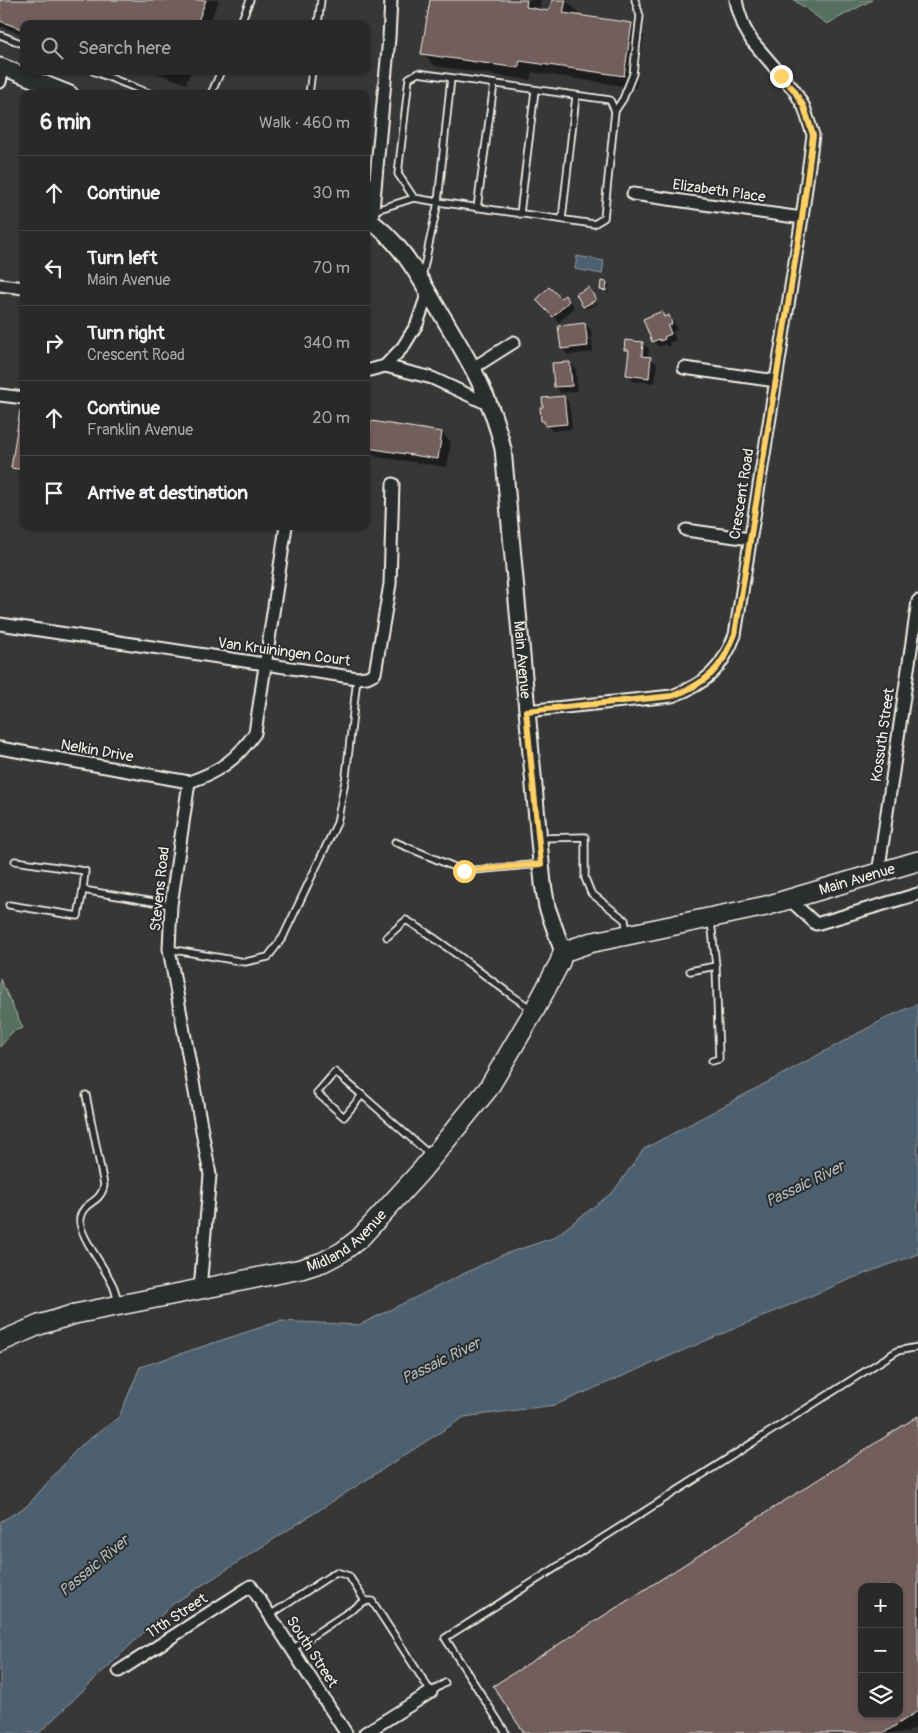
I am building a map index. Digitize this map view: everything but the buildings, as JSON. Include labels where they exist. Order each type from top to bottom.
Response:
[{"type":"main road","name":"Main Avenue","points":[[564,952],[589,944],[789,899],[918,861]]},
{"type":"main road","name":"Midland Avenue","points":[[0,1342],[48,1322],[75,1314],[301,1269],[323,1262],[342,1252],[360,1238],[433,1157],[488,1089],[534,1011],[564,952]]},
{"type":"street","points":[[370,217],[389,38],[391,0]]},
{"type":"street","name":"Crescent Road","points":[[526,711],[672,696],[690,690],[706,680],[719,666],[730,650],[735,634],[802,218],[813,135],[804,107],[794,90],[752,41],[744,27],[736,0]]},
{"type":"street","points":[[0,82],[1,66],[20,74]]},
{"type":"street","points":[[23,75],[60,90]]},
{"type":"street","name":"Elizabeth Place","points":[[633,194],[802,218]]},
{"type":"street","name":"Main Avenue","points":[[370,217],[406,256],[473,368],[496,421],[503,449],[541,864],[547,907],[564,952]]},
{"type":"street","points":[[0,285],[20,288]]},
{"type":"street","points":[[385,366],[411,336],[417,324],[424,286]]},
{"type":"street","points":[[473,368],[514,342]]},
{"type":"street","points":[[370,370],[385,366],[432,378],[490,405]]},
{"type":"street","points":[[684,368],[776,381]]},
{"type":"street","points":[[0,394],[20,397]]},
{"type":"street","name":"Van Kruiningen Court","points":[[0,624],[265,665],[357,678],[367,677],[375,673],[390,584],[393,484]]},
{"type":"street","points":[[189,782],[207,776],[224,766],[242,751],[255,733],[285,530]]},
{"type":"street","points":[[686,530],[750,539]]},
{"type":"street","name":"Kossuth Street","points":[[878,874],[918,601]]},
{"type":"street","name":"Nelkin Drive","points":[[0,748],[189,782]]},
{"type":"street","name":"Stevens Road","points":[[189,782],[171,904],[169,949],[210,1175],[200,1289]]},
{"type":"street","points":[[789,899],[816,924],[918,894]]},
{"type":"street","name":"South Street","points":[[251,1586],[346,1733]]},
{"type":"street","name":"11th Street","points":[[119,1671],[251,1586]]},
{"type":"street","points":[[365,1733],[431,1692]]},
{"type":"lane","points":[[242,20],[250,0]]},
{"type":"lane","points":[[318,20],[321,0]]},
{"type":"lane","points":[[370,217],[414,198],[594,224],[604,218],[615,111],[623,98],[633,74],[640,16],[635,0]]},
{"type":"lane","points":[[0,35],[20,43]]},
{"type":"lane","points":[[414,198],[398,174],[409,78],[418,73],[610,100],[615,111]]},
{"type":"lane","points":[[103,75],[141,90]]},
{"type":"lane","points":[[213,90],[218,75]]},
{"type":"lane","points":[[310,90],[311,75]]},
{"type":"lane","points":[[424,286],[438,202],[451,78]]},
{"type":"lane","points":[[477,208],[494,84]]},
{"type":"lane","points":[[520,214],[535,90]]},
{"type":"lane","points":[[562,219],[576,96]]},
{"type":"lane","points":[[169,949],[245,962],[268,958],[283,937],[337,823],[346,776],[357,678]]},
{"type":"lane","points":[[538,838],[585,836],[585,878],[591,894],[625,920],[628,935]]},
{"type":"lane","points":[[395,842],[464,871],[541,864]]},
{"type":"lane","points":[[9,905],[78,916],[83,890],[85,871],[15,861]]},
{"type":"lane","points":[[83,890],[171,904]]},
{"type":"lane","points":[[710,918],[716,966],[719,1059],[712,1061]]},
{"type":"lane","points":[[387,937],[406,920],[441,942],[501,989],[534,1011]]},
{"type":"lane","points":[[690,971],[716,966]]},
{"type":"lane","points":[[362,1095],[344,1117],[316,1093],[335,1072],[362,1095],[433,1157]]},
{"type":"lane","points":[[86,1095],[104,1185],[101,1195],[85,1208],[80,1215],[79,1222],[114,1288],[118,1306]]},
{"type":"lane","points":[[506,1733],[444,1638],[897,1351],[918,1347]]},
{"type":"lane","points":[[270,1615],[336,1572],[349,1576],[365,1601]]},
{"type":"lane","points":[[292,1650],[365,1601],[372,1601],[431,1692],[445,1683]]},
{"type":"green space","points":[[794,0],[872,0],[827,24]]},
{"type":"green space","points":[[0,979],[23,1028],[13,1031],[0,1047]]},
{"type":"water","points":[[577,256],[604,261],[602,274],[575,269]]},
{"type":"water","name":"Passaic River","points":[[918,1004],[918,1254],[853,1278],[555,1405],[464,1417],[173,1604],[39,1733],[0,1733],[0,1522],[27,1506],[79,1447],[119,1417],[140,1367],[280,1321],[359,1325],[502,1255],[553,1238],[613,1192],[644,1149],[890,1016]]},
{"type":"route","points":[[464,871],[541,864],[526,711],[672,696],[690,690],[706,680],[730,650],[735,634],[802,218],[813,135],[804,107],[794,90],[781,76]]}]
